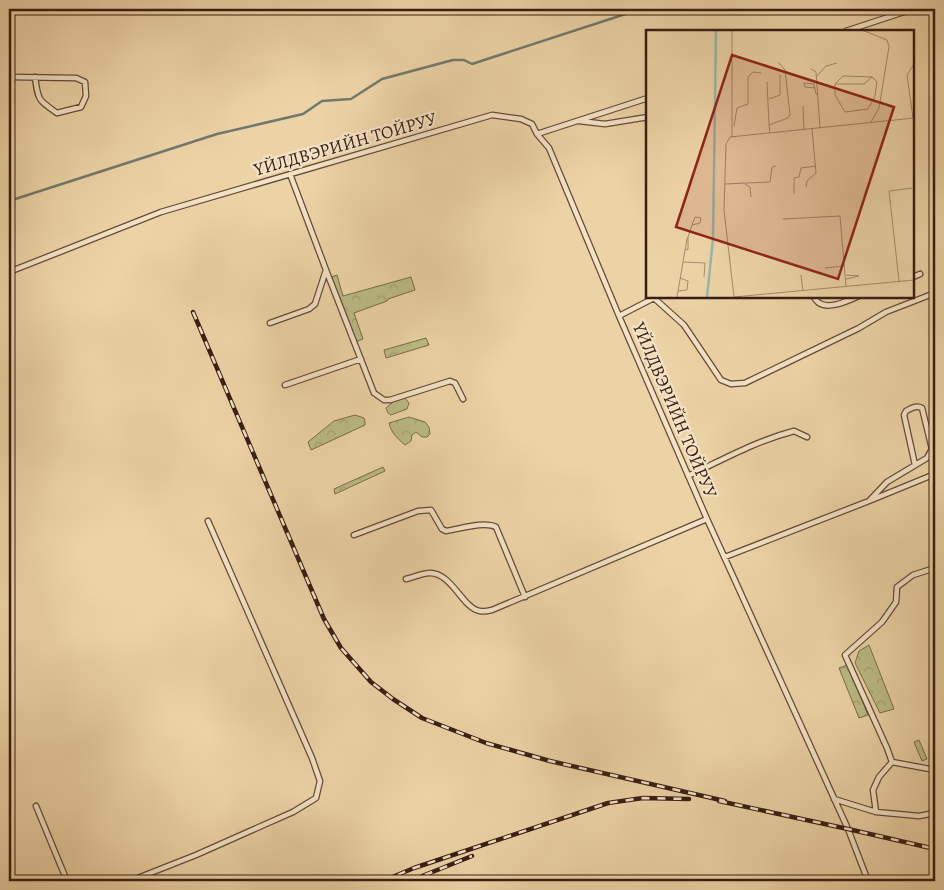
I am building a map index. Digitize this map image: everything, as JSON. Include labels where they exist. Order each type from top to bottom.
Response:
[{"type":"lane","points":[[849,30],[913,9]]},
{"type":"lane","points":[[9,77],[36,77],[76,78],[85,82],[86,96],[82,107],[57,113],[41,102],[37,90],[36,77]]},
{"type":"lane","points":[[537,134],[646,99]]},
{"type":"lane","name":"ҮЙЛДВЭРИЙН ТОЙРУУ","points":[[9,272],[161,212],[492,115],[521,119],[532,124],[537,134],[549,148],[688,476],[848,829],[868,881]]},
{"type":"lane","points":[[578,121],[606,124],[646,116]]},
{"type":"lane","points":[[290,174],[374,393],[384,400],[390,400],[450,381],[455,382],[463,398]]},
{"type":"lane","points":[[270,323],[309,309],[315,304],[326,270]]},
{"type":"lane","points":[[914,276],[920,274]]},
{"type":"lane","points":[[657,298],[684,325],[721,380],[731,384],[746,383],[859,328],[886,312],[935,293]]},
{"type":"lane","points":[[619,316],[654,298]]},
{"type":"lane","points":[[815,298],[819,303],[825,305],[836,305],[855,298]]},
{"type":"lane","points":[[285,385],[361,359]]},
{"type":"lane","points":[[869,501],[888,482],[927,458],[932,449],[922,408],[919,406],[906,410],[904,415],[915,465]]},
{"type":"lane","points":[[688,476],[781,434],[794,431],[807,437]]},
{"type":"lane","points":[[725,557],[935,474]]},
{"type":"lane","points":[[354,535],[418,511],[430,510],[442,529],[446,531],[491,524],[496,527],[525,597]]},
{"type":"lane","points":[[406,579],[430,573],[438,574],[446,579],[473,608],[479,611],[492,610],[707,519]]},
{"type":"lane","points":[[130,881],[196,855],[293,812],[316,798],[320,781],[312,758],[208,521]]},
{"type":"lane","points":[[892,762],[845,655],[882,622],[896,602],[897,587],[912,574],[935,568]]},
{"type":"lane","points":[[876,812],[873,790],[879,777],[892,762]]},
{"type":"lane","points":[[892,762],[935,770]]},
{"type":"lane","points":[[834,799],[876,812],[919,816],[935,813]]},
{"type":"lane","points":[[36,806],[67,881]]},
{"type":"green space","points":[[337,275],[343,296],[411,277],[415,290],[354,313],[363,339],[355,342],[331,277]]},
{"type":"green space","points":[[426,338],[429,345],[386,358],[384,350]]},
{"type":"green space","points":[[399,397],[405,398],[409,403],[407,409],[391,415],[386,408]]},
{"type":"green space","points":[[355,415],[364,418],[365,425],[311,450],[308,442],[334,421]]},
{"type":"green space","points":[[409,417],[425,422],[429,427],[430,434],[427,437],[422,437],[416,432],[412,435],[411,441],[405,445],[393,433],[389,423]]},
{"type":"green space","points":[[383,467],[385,471],[335,494],[334,489]]},
{"type":"green space","points":[[869,645],[894,709],[880,713],[855,663],[859,651]]},
{"type":"green space","points":[[847,665],[868,715],[859,718],[839,668]]},
{"type":"green space","points":[[919,740],[927,759],[922,761],[914,742]]},
{"type":"waterway","points":[[9,201],[217,134],[303,114],[322,101],[351,99],[382,79],[453,60],[464,60],[472,64],[641,9]]},
{"type":"railway","points":[[193,312],[324,619],[341,648],[371,682],[422,718],[486,743],[550,761],[725,801]]},
{"type":"railway","points":[[383,881],[414,868],[608,803],[643,798],[689,799]]},
{"type":"railway","points":[[719,801],[935,849]]},
{"type":"railway","points":[[410,881],[472,856]]}]
